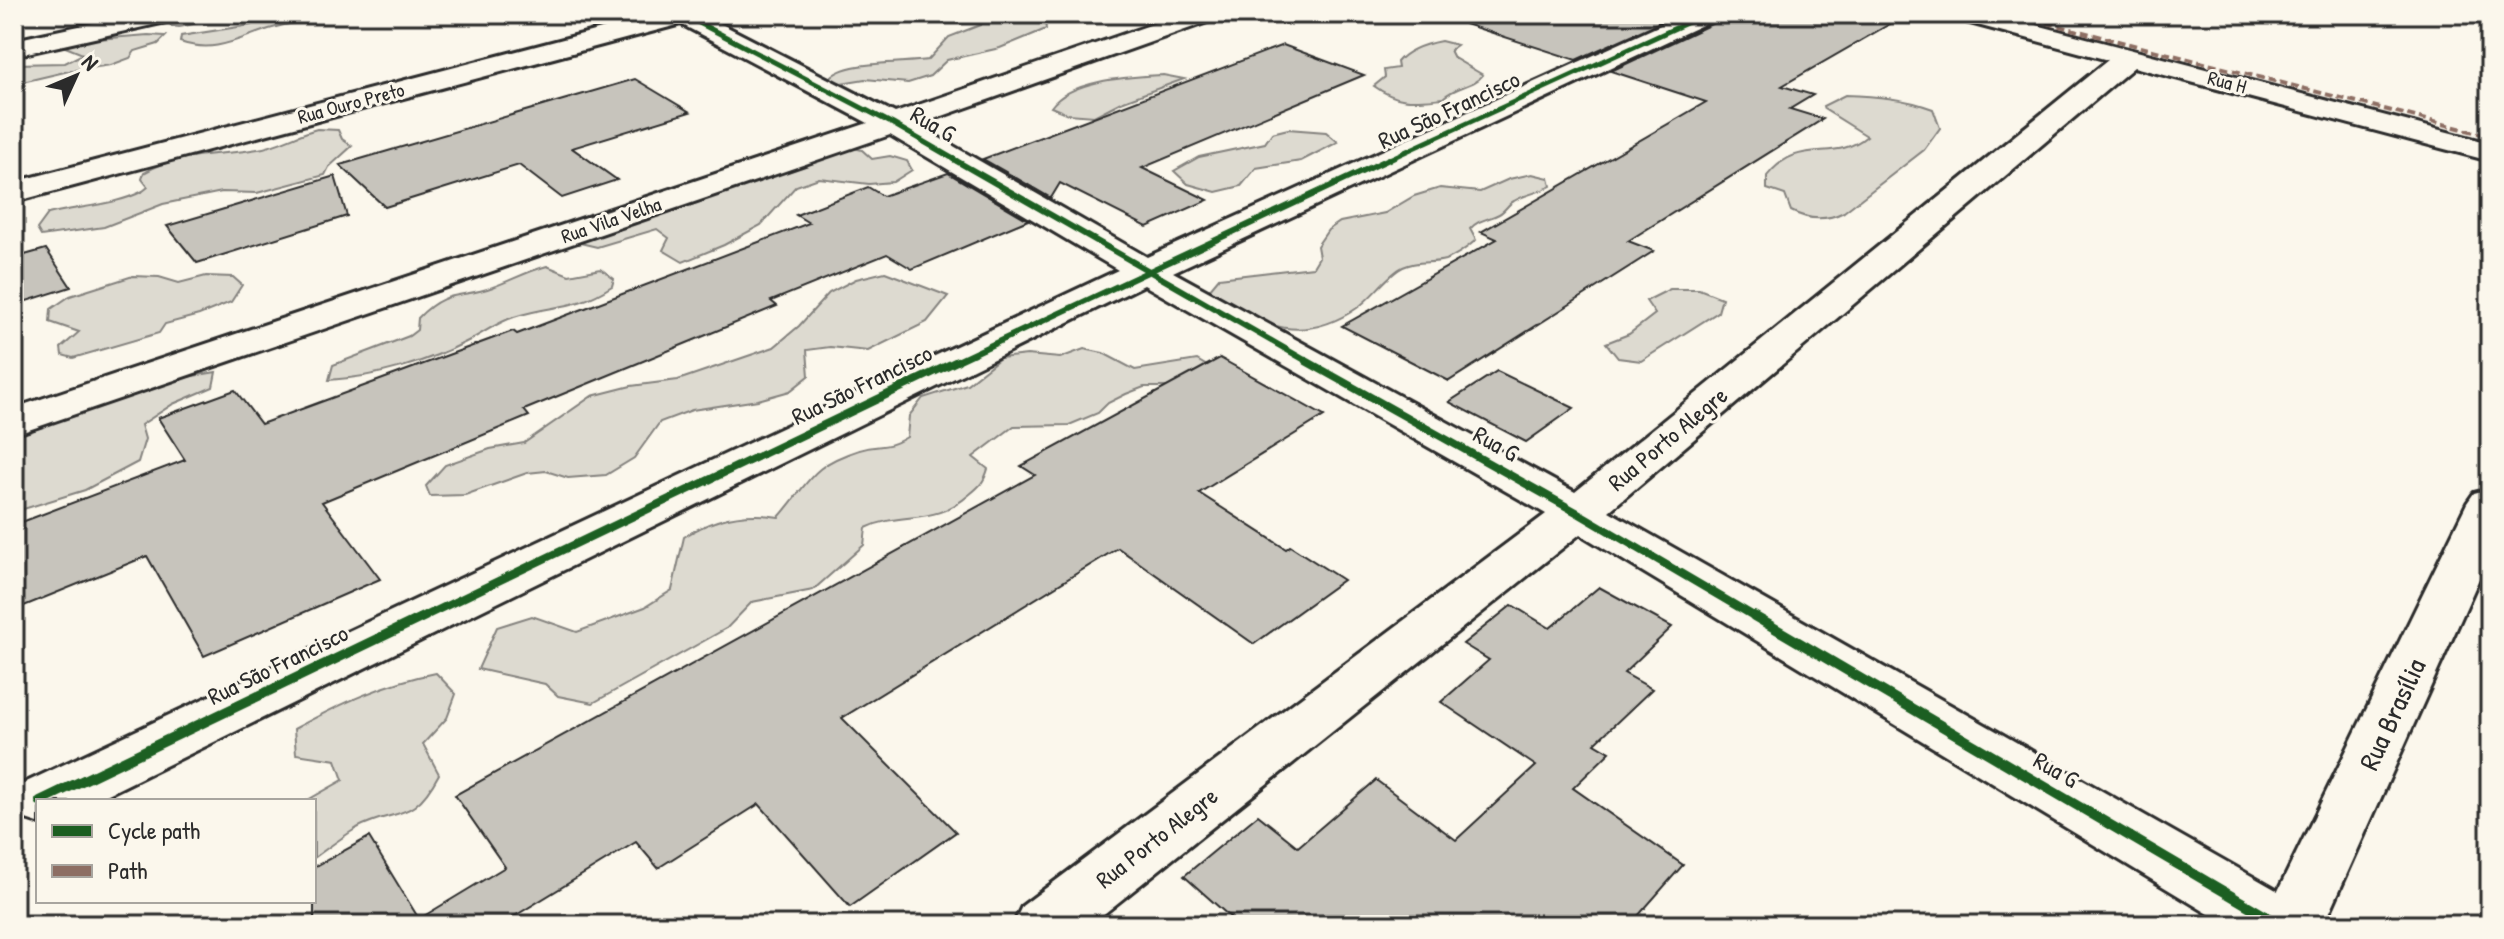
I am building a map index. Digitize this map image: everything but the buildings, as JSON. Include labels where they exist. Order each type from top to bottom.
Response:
[{"type":"street","points":[[14,48],[170,14]]},
{"type":"street","name":"Rua G","points":[[685,14],[893,124],[1145,271],[1578,513],[2281,925]]},
{"type":"street","name":"Rua Ouro Preto","points":[[14,192],[685,14]]},
{"type":"street","name":"Rua Vila Velha","points":[[14,422],[893,124],[1207,14]]},
{"type":"street","name":"Rua São Francisco","points":[[45,799],[1145,271],[1706,14]]},
{"type":"street","name":"Rua H","points":[[1964,14],[2490,152]]},
{"type":"street","name":"Rua Porto Alegre","points":[[1044,925],[1578,513],[2129,57]]},
{"type":"street","name":"Rua Brasília","points":[[2293,925],[2490,503]]},
{"type":"street","name":"Rua São Francisco","points":[[14,814],[36,803]]},
{"type":"shaded area","points":[[203,14],[354,14],[284,25],[221,45],[195,46],[180,42],[181,36],[251,25],[264,18],[257,15],[235,16],[179,27],[171,26],[169,21]]},
{"type":"shaded area","points":[[994,14],[1051,14],[1045,21],[1046,29],[1000,48],[947,60],[930,76],[908,83],[865,79],[841,83],[829,79],[836,73],[860,66],[928,60],[949,37],[980,25]]},
{"type":"shaded area","points":[[166,36],[158,44],[135,51],[130,58],[111,65],[14,84],[14,64],[65,63],[83,54],[63,46],[72,41]]},
{"type":"shaded area","points":[[1441,41],[1457,45],[1450,50],[1454,58],[1483,75],[1443,98],[1399,98],[1374,86],[1385,77],[1384,70],[1398,68],[1397,62],[1406,54]]},
{"type":"shaded area","points":[[1163,75],[1184,79],[1121,102],[1094,116],[1068,114],[1051,107],[1072,90],[1087,85]]},
{"type":"shaded area","points":[[1845,95],[1889,98],[1933,109],[1940,128],[1924,150],[1844,212],[1824,218],[1797,214],[1791,211],[1785,195],[1767,189],[1767,176],[1791,156],[1842,148],[1867,136],[1824,109],[1823,106]]},
{"type":"shaded area","points":[[317,129],[338,130],[342,139],[352,146],[329,167],[325,175],[257,193],[222,192],[163,204],[104,227],[41,236],[37,229],[48,214],[108,203],[143,191],[148,187],[142,179],[144,173],[171,161],[265,147]]},
{"type":"shaded area","points":[[1288,129],[1326,132],[1338,142],[1301,161],[1256,168],[1241,186],[1216,192],[1188,184],[1174,171],[1199,157],[1265,143],[1272,133]]},
{"type":"shaded area","points":[[842,145],[862,150],[872,159],[890,156],[907,161],[912,170],[893,182],[869,184],[819,178],[796,186],[761,225],[683,262],[663,250],[669,238],[657,229],[597,247],[576,242]]},
{"type":"shaded area","points":[[1532,174],[1549,178],[1551,186],[1512,202],[1499,214],[1477,223],[1470,229],[1476,240],[1453,256],[1397,270],[1363,304],[1338,319],[1302,329],[1284,328],[1249,318],[1212,301],[1209,290],[1219,278],[1313,267],[1319,257],[1317,246],[1328,230],[1340,222],[1385,213],[1414,196],[1440,188],[1480,192],[1509,179]]},
{"type":"shaded area","points":[[547,266],[569,275],[601,269],[614,279],[612,286],[586,300],[508,319],[420,362],[365,376],[329,380],[333,365],[409,336],[417,330],[418,318],[437,302],[482,291]]},
{"type":"shaded area","points":[[885,272],[948,296],[927,322],[868,351],[830,347],[807,350],[809,376],[790,391],[758,400],[692,410],[660,422],[634,458],[606,475],[568,478],[546,471],[527,473],[465,495],[430,496],[426,486],[445,465],[490,449],[524,443],[592,396],[631,386],[678,380],[774,347],[799,326],[829,293],[856,279]]},
{"type":"shaded area","points":[[133,276],[159,277],[179,283],[206,276],[233,277],[242,285],[231,302],[165,324],[159,333],[73,358],[62,355],[61,348],[79,332],[50,322],[51,309],[70,296]]},
{"type":"shaded area","points":[[1670,289],[1699,289],[1722,298],[1718,312],[1641,361],[1618,358],[1606,343],[1629,334],[1655,314],[1646,301]]},
{"type":"shaded area","points":[[1084,349],[1103,353],[1135,370],[1197,360],[1212,369],[1172,387],[1144,387],[1126,394],[1108,403],[1098,413],[1069,425],[1014,426],[973,457],[988,469],[979,486],[956,504],[931,515],[893,520],[866,528],[864,545],[813,590],[752,602],[727,628],[593,703],[558,696],[545,684],[478,669],[497,627],[532,616],[577,632],[645,607],[672,590],[684,537],[706,525],[729,518],[753,515],[779,517],[812,476],[830,462],[859,450],[893,444],[907,437],[909,416],[923,398],[967,384],[1000,358],[1027,355],[1060,358]]},
{"type":"shaded area","points":[[216,372],[213,387],[173,404],[141,425],[145,439],[138,462],[85,490],[14,512],[14,428],[141,385]]},
{"type":"shaded area","points":[[436,673],[456,694],[447,718],[423,744],[439,774],[412,808],[357,828],[316,857],[316,799],[310,799],[343,780],[336,760],[296,754],[294,729],[363,695]]},
{"type":"marked path","points":[[2012,14],[2490,136]]},
{"type":"cycle path","points":[[682,14],[893,124],[1145,271],[1578,513],[2281,925]]},
{"type":"cycle path","points":[[44,799],[1145,271],[1706,14]]}]
